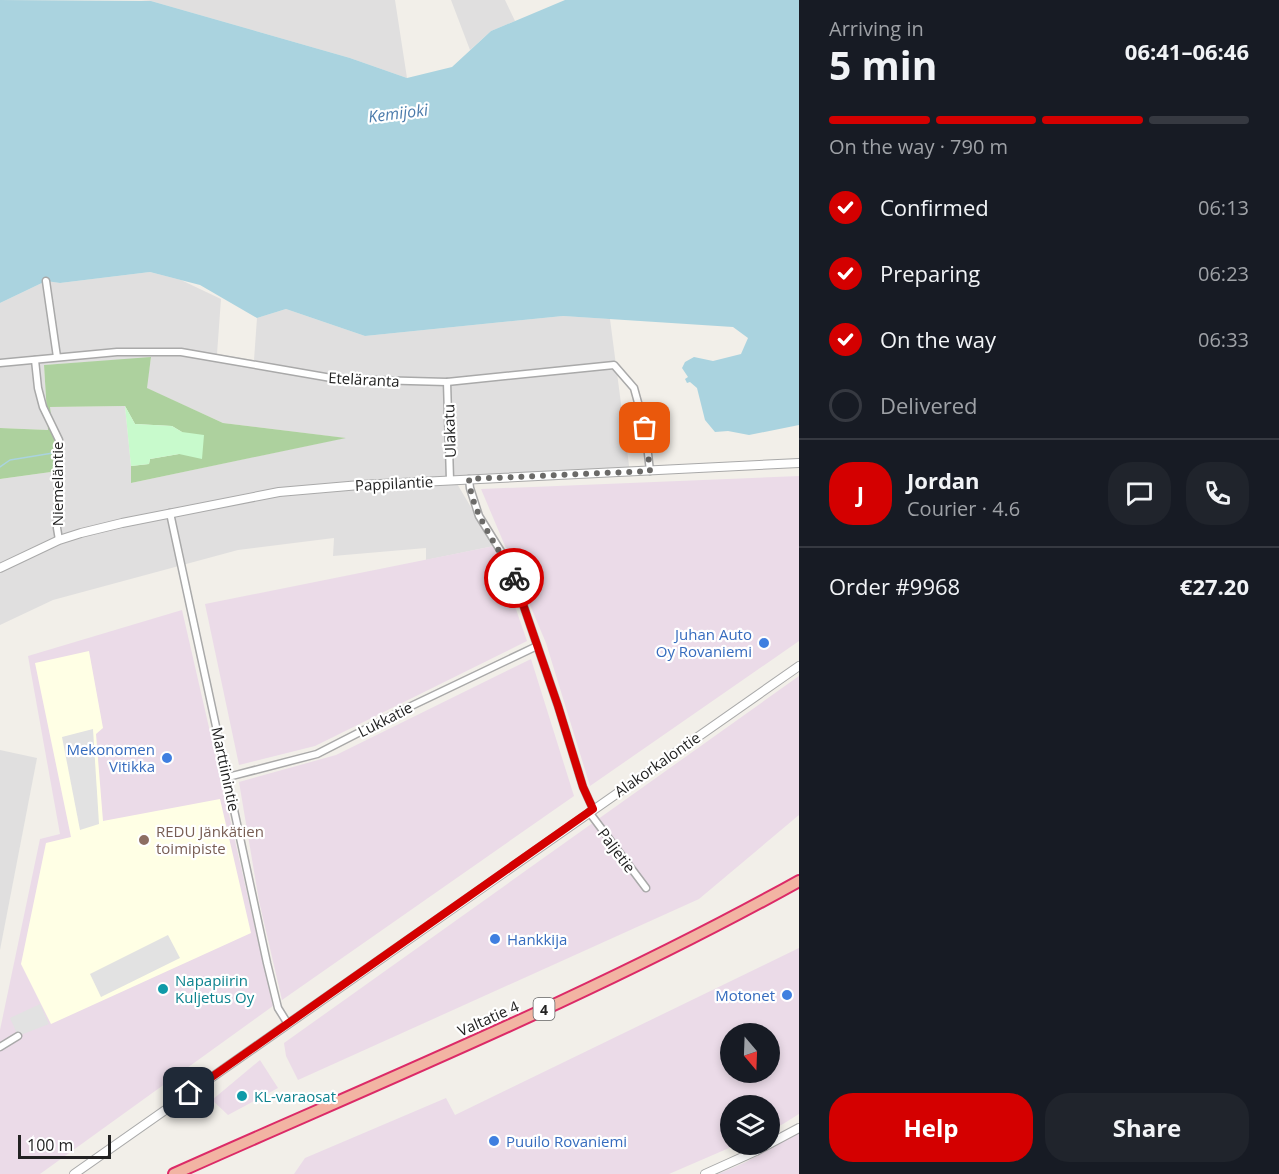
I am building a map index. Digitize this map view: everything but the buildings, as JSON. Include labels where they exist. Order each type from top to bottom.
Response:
[{"type":"highway","name":"Valtatie 4","points":[[174,1174],[629,970],[720,925],[799,881]]},
{"type":"highway","name":"Valtatie 4","points":[[188,1174],[283,1125]]},
{"type":"street","points":[[46,281],[57,357]]},
{"type":"street","name":"Eteläranta","points":[[0,363],[117,352],[181,352],[337,379],[447,382],[614,364],[634,388],[645,428],[650,471]]},
{"type":"street","name":"Niemeläntie","points":[[35,360],[43,407],[59,440],[57,528],[59,540]]},
{"type":"street","name":"Ulakatu","points":[[447,382],[450,480]]},
{"type":"street","name":"Pappilantie","points":[[0,568],[59,540],[107,526],[290,490],[799,463]]},
{"type":"street","points":[[469,479],[479,516],[502,553],[514,578],[591,811]]},
{"type":"street","name":"Marttiinintie","points":[[170,513],[267,963],[278,1008],[288,1024]]},
{"type":"street","name":"Lukkatie","points":[[228,777],[317,754],[537,646]]},
{"type":"street","name":"Alakorkalontie","points":[[74,1174],[799,666]]},
{"type":"street","name":"Paljetie","points":[[591,811],[646,888]]},
{"type":"street","points":[[0,1047],[18,1036]]},
{"type":"street","points":[[705,1174],[799,1128]]},
{"type":"shaded area","points":[[140,0],[395,0],[407,78],[350,58],[151,1]]},
{"type":"shaded area","points":[[451,0],[505,0],[515,21],[491,31],[470,50]]},
{"type":"shaded area","points":[[150,272],[181,280],[221,299],[217,354],[254,360],[257,318],[286,309],[365,336],[563,316],[610,319],[630,473],[456,482],[494,546],[426,560],[426,548],[333,556],[334,538],[238,550],[53,600],[0,625],[0,479],[58,471],[49,407],[125,406],[131,483],[344,438],[223,423],[146,388],[151,358],[44,365],[48,430],[0,428],[0,303],[46,281],[60,283]]},
{"type":"shaded area","points":[[799,476],[799,641],[590,786],[546,643],[481,489]]},
{"type":"shaded area","points":[[494,546],[527,641],[315,746],[239,765],[205,604]]},
{"type":"shaded area","points":[[182,610],[273,1006],[40,1174],[0,1174],[0,1030],[40,839],[60,834],[28,656]]},
{"type":"shaded area","name":"REDU Jänkätien toimipiste","points":[[89,651],[103,728],[96,734],[103,821],[220,799],[251,933],[51,1024],[21,964],[46,843],[71,837],[35,663]]},
{"type":"shaded area","points":[[531,659],[574,796],[282,1000],[259,901],[239,782],[336,755]]},
{"type":"shaded area","points":[[799,676],[799,815],[699,899],[298,1080],[286,1056],[284,1043]]},
{"type":"shaded area","points":[[93,729],[99,824],[80,830],[62,737]]},
{"type":"shaded area","points":[[0,750],[37,758],[0,950]]},
{"type":"shaded area","points":[[168,935],[180,958],[101,997],[90,974]]},
{"type":"shaded area","points":[[799,948],[799,1114],[780,1125],[780,1095],[720,1095],[720,1152],[669,1174],[294,1174],[305,1158],[446,1098],[455,1115]]},
{"type":"shaded area","points":[[40,1004],[49,1024],[18,1036],[10,1018]]},
{"type":"shaded area","points":[[260,1060],[278,1088],[228,1115],[212,1100]]},
{"type":"shaded area","points":[[799,1131],[799,1174],[718,1174],[758,1155],[780,1155],[780,1142]]},
{"type":"green space","points":[[151,357],[147,388],[223,423],[346,438],[131,483],[131,466],[149,464],[150,459],[179,454],[182,432],[172,426],[135,424],[125,406],[50,407],[58,471],[0,479],[0,428],[48,430],[44,365]]},
{"type":"green space","points":[[125,406],[135,424],[172,426],[182,432],[204,435],[202,459],[179,454],[150,459],[149,464],[131,466]]},
{"type":"water","name":"Kemijoki","points":[[0,0],[151,1],[350,58],[407,78],[452,67],[491,31],[565,0],[799,0],[799,425],[749,435],[728,431],[715,432],[705,420],[697,388],[690,382],[687,383],[685,379],[688,377],[682,368],[685,362],[694,357],[713,361],[741,354],[748,338],[733,327],[563,316],[365,336],[286,309],[257,318],[200,285],[150,272],[60,283],[46,281],[0,303]]},
{"type":"waterway","points":[[0,467],[10,460],[53,453]]},
{"type":"way so far","points":[[514,578],[502,553],[479,516],[469,479],[650,471],[645,428]]},
{"type":"place","name":"Juhan Auto Oy Rovaniemi","points":[[764,643]]},
{"type":"place","name":"Mekonomen Vitikka","points":[[167,758]]},
{"type":"place","name":"REDU Jänkätien toimipiste","points":[[144,840]]},
{"type":"place","name":"Hankkija","points":[[495,939]]},
{"type":"place","name":"Napapiirin Kuljetus Oy","points":[[163,989]]},
{"type":"place","name":"Motonet","points":[[787,995]]},
{"type":"place","name":"KL-varaosat","points":[[242,1096]]},
{"type":"place","name":"Puuilo Rovaniemi","points":[[494,1141]]},
{"type":"route","points":[[189,1093],[593,809],[587,799],[514,578]]}]
